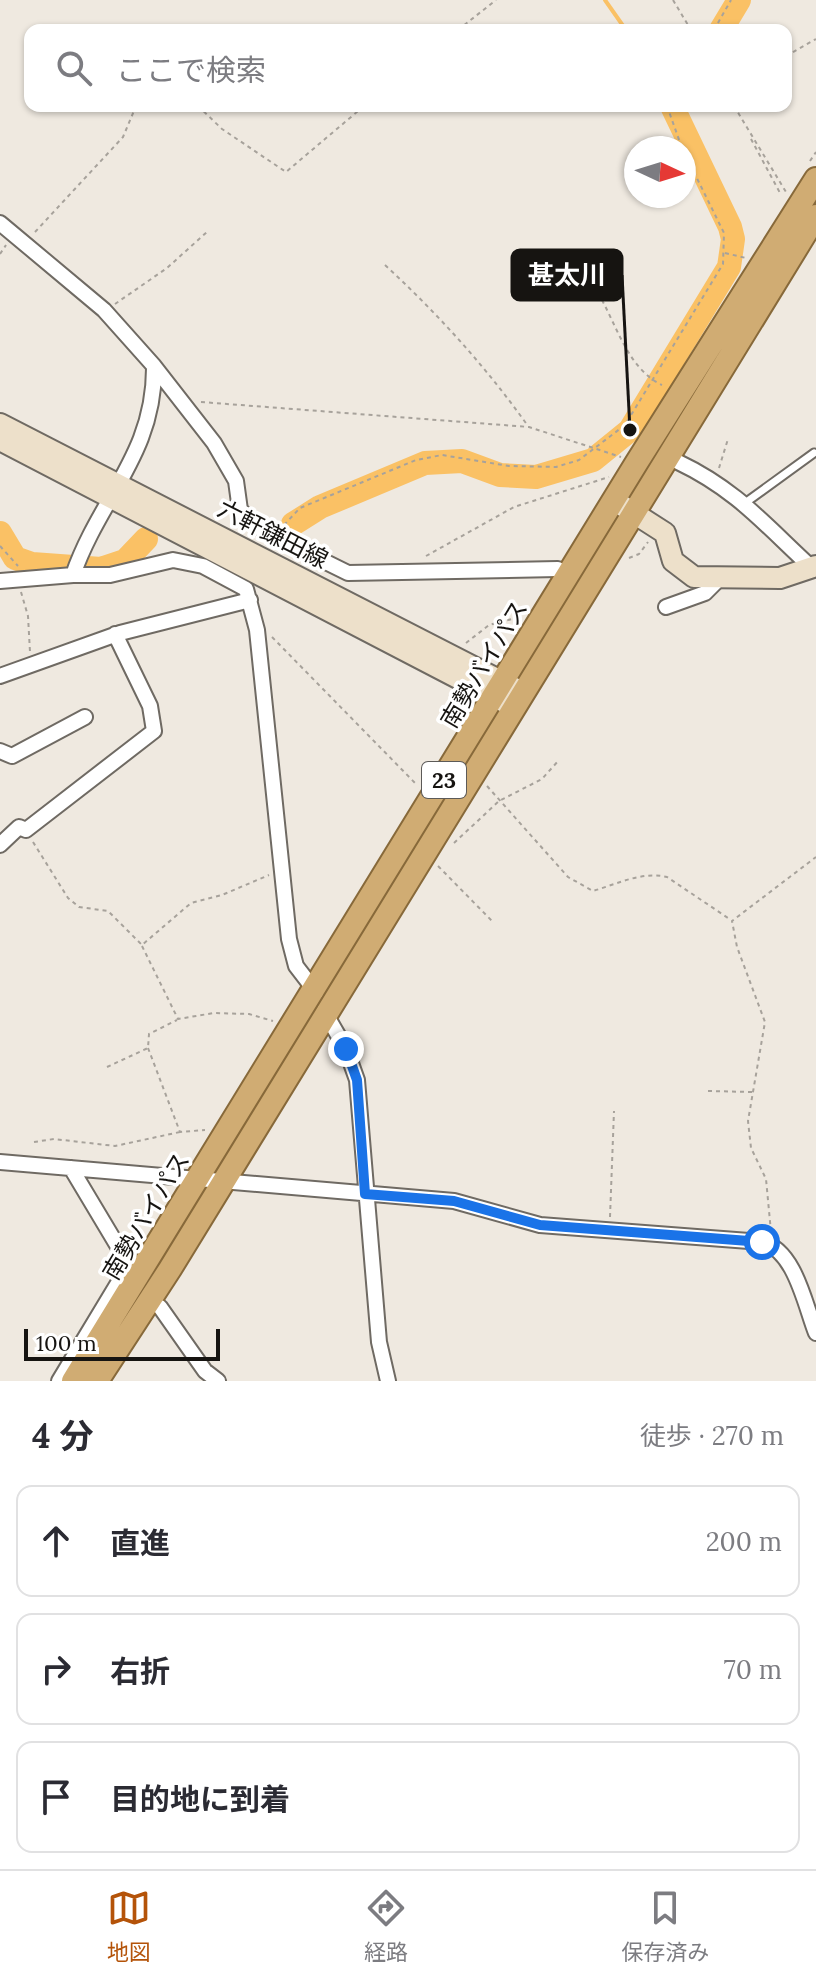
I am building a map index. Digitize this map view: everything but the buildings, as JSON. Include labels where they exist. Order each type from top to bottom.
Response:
[{"type":"highway","name":"南勢バイパス","points":[[73,1381],[325,1014],[620,497],[816,179]]},
{"type":"highway","name":"南勢バイパス","points":[[620,497],[816,216]]},
{"type":"highway","name":"南勢バイパス","points":[[97,1381],[170,1269],[211,1178],[316,990],[508,695]]},
{"type":"main road","name":"六軒鎌田線","points":[[0,424],[114,491],[508,695]]},
{"type":"main road","name":"六軒鎌田線","points":[[0,440],[114,491]]},
{"type":"main road","points":[[620,497],[665,533],[673,561],[694,577],[780,578],[814,567]]},
{"type":"street","points":[[0,223],[104,310],[154,366],[214,443],[236,481],[240,510],[263,531],[348,573],[558,569]]},
{"type":"street","points":[[73,574],[79,556],[140,448],[154,388],[154,366]]},
{"type":"street","points":[[678,462],[716,480],[814,567]]},
{"type":"street","points":[[0,581],[73,574],[110,575],[173,560],[203,566],[246,589],[257,630],[289,939],[296,966],[316,990],[325,1014],[346,1049],[357,1080],[379,1342],[388,1381]]},
{"type":"street","points":[[666,607],[705,593],[722,576]]},
{"type":"street","points":[[0,676],[115,634],[250,600]]},
{"type":"street","points":[[0,845],[19,827],[26,830],[154,731],[150,706],[115,634]]},
{"type":"street","points":[[0,751],[12,756],[85,717]]},
{"type":"street","points":[[0,1162],[454,1201],[540,1225],[771,1244],[793,1273],[816,1333]]},
{"type":"street","points":[[59,1381],[129,1265],[71,1168]]},
{"type":"street","points":[[160,1307],[205,1371],[218,1381]]},
{"type":"lane","points":[[745,503],[814,453]]},
{"type":"path","points":[[466,24],[496,0]]},
{"type":"path","points":[[673,0],[687,24]]},
{"type":"path","points":[[717,24],[731,0]]},
{"type":"path","points":[[792,53],[816,39]]},
{"type":"path","points":[[25,243],[123,137],[133,112]]},
{"type":"path","points":[[204,112],[222,129],[286,172],[357,112]]},
{"type":"path","points":[[669,112],[678,136]]},
{"type":"path","points":[[737,112],[780,193]]},
{"type":"path","points":[[743,124],[788,196]]},
{"type":"path","points":[[281,527],[300,508],[416,460],[442,455],[509,466],[556,467],[579,460],[625,425],[723,264],[724,233],[696,176]]},
{"type":"path","points":[[104,310],[167,268],[208,231]]},
{"type":"path","points":[[725,252],[749,259]]},
{"type":"path","points":[[385,265],[428,305],[472,357],[490,372],[529,427]]},
{"type":"path","points":[[602,300],[634,362],[652,380],[669,388]]},
{"type":"path","points":[[184,402],[529,427],[612,455]]},
{"type":"path","points":[[716,480],[728,439]]},
{"type":"path","points":[[424,557],[514,507],[567,493],[604,476],[620,497]]},
{"type":"path","points":[[0,546],[17,565],[22,601],[28,616],[30,666]]},
{"type":"path","points":[[257,630],[270,635],[424,792]]},
{"type":"path","points":[[446,842],[454,843],[499,801],[542,779],[559,760]]},
{"type":"path","points":[[481,781],[568,877],[593,891],[646,874],[657,874],[667,877],[732,921],[737,947],[765,1022],[748,1121],[751,1148],[766,1179],[771,1244]]},
{"type":"path","points":[[26,830],[68,898],[79,907],[108,911],[142,945],[178,1019]]},
{"type":"path","points":[[732,921],[816,857]]},
{"type":"path","points":[[433,861],[494,923]]},
{"type":"path","points":[[142,945],[191,903],[284,871]]},
{"type":"path","points":[[180,1132],[148,1048],[149,1034],[178,1019],[214,1013],[237,1014],[282,1024]]},
{"type":"path","points":[[107,1067],[148,1048]]},
{"type":"path","points":[[708,1091],[753,1092]]},
{"type":"path","points":[[610,1230],[614,1111]]},
{"type":"path","points":[[34,1142],[54,1139],[115,1146],[180,1132],[205,1130]]},
{"type":"waterway","points":[[605,0],[622,24]]},
{"type":"waterway","points":[[725,24],[739,0]]},
{"type":"waterway","points":[[293,524],[320,507],[425,463],[462,461],[500,475],[536,477],[593,460],[630,430],[729,267],[733,239],[675,112]]},
{"type":"waterway","points":[[0,533],[15,558],[32,564],[101,569],[125,561],[146,539]]},
{"type":"place","name":"甚太川","points":[[630,430]]},
{"type":"route","points":[[346,1049],[357,1080],[365,1194],[454,1201],[540,1225],[762,1242]]}]
